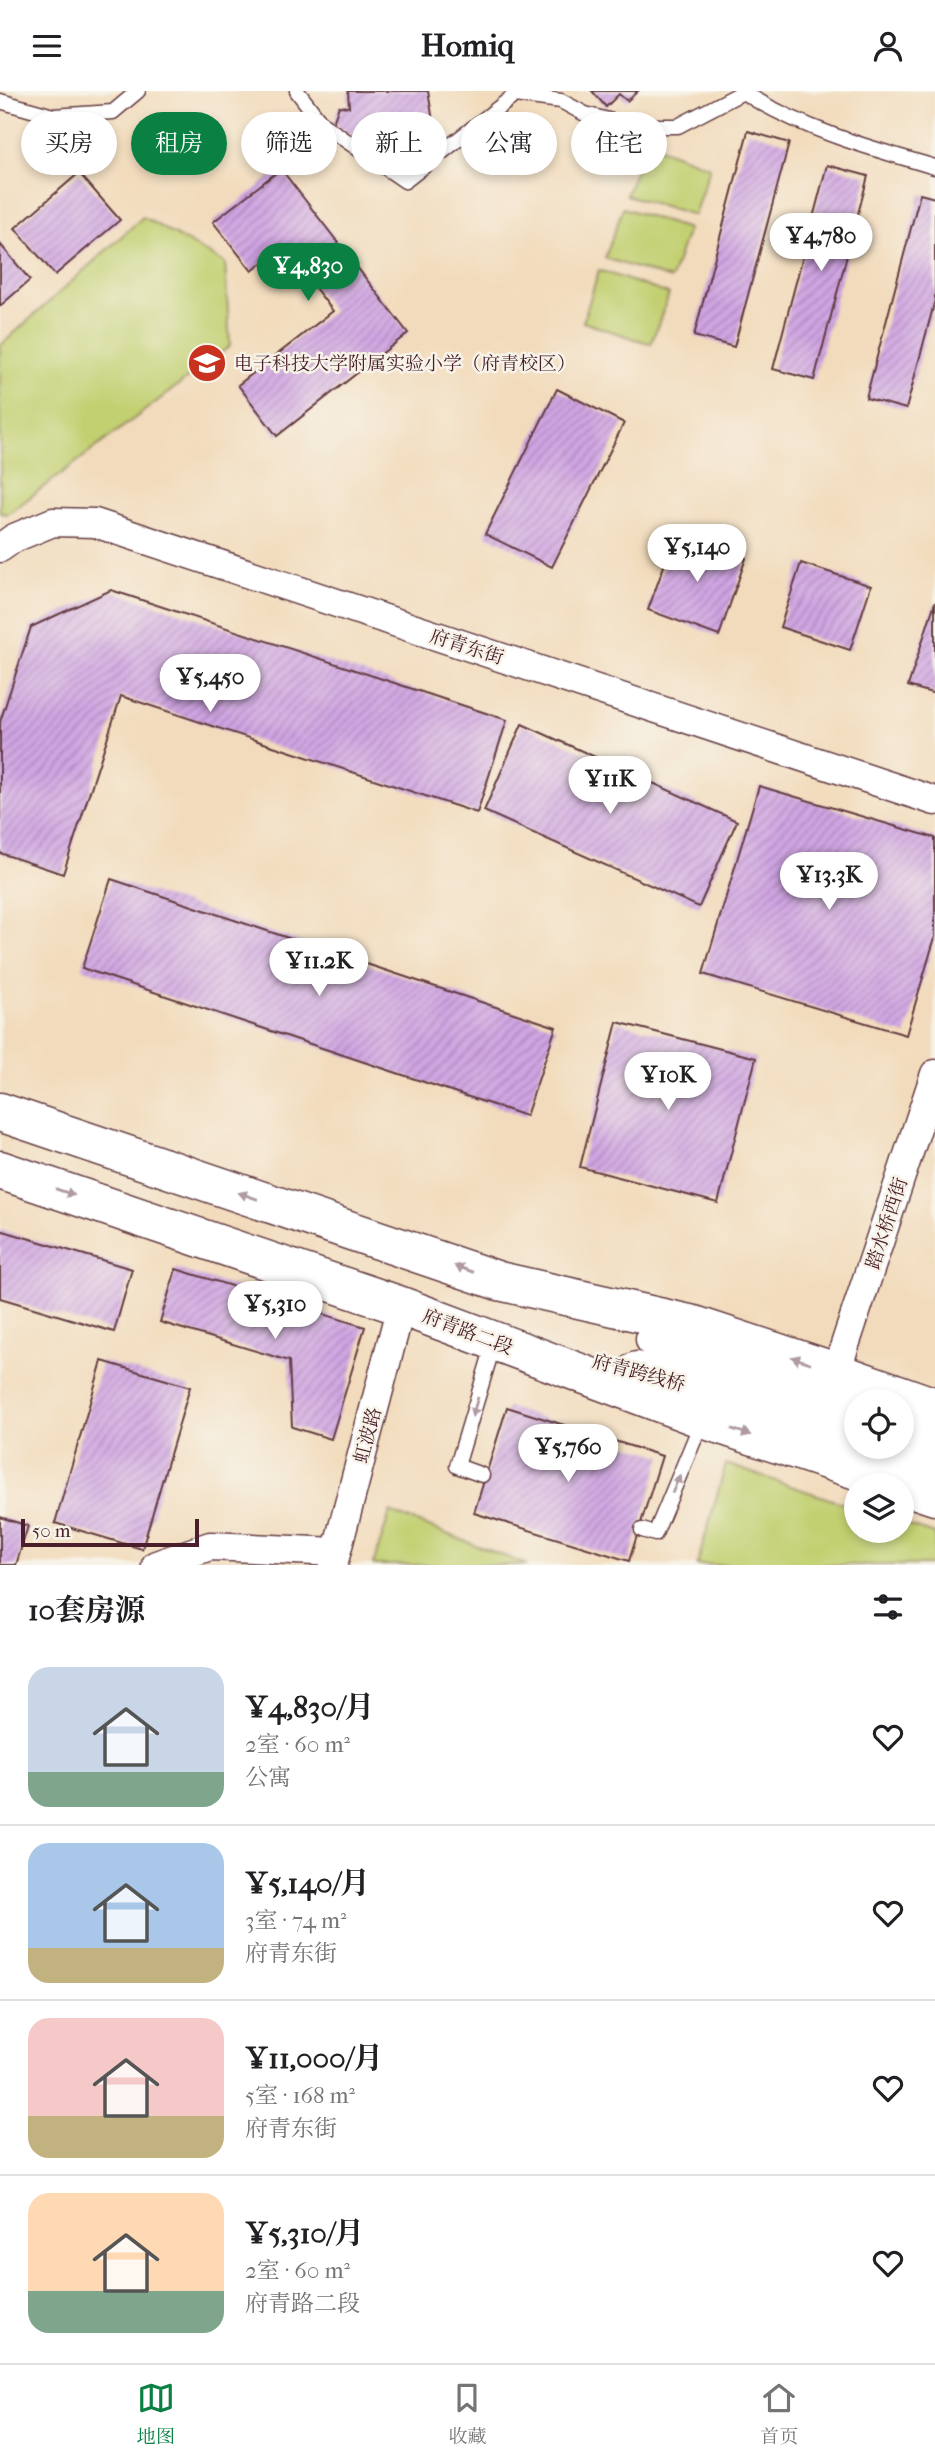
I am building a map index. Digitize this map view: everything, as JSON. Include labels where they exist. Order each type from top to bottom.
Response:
[{"type":"main road","points":[[0,1112],[499,1281],[694,1325],[935,1407]]},
{"type":"main road","name":"府青路二段","points":[[0,1170],[410,1309],[495,1341],[710,1391],[935,1496]]},
{"type":"main road","name":"府青跨线桥","points":[[499,1281],[710,1391],[844,1408]]},
{"type":"main road","name":"府青跨线桥","points":[[410,1309],[710,1391],[844,1436]]},
{"type":"main road","points":[[914,1429],[935,1436]]},
{"type":"main road","points":[[914,1459],[935,1466]]},
{"type":"street","name":"府青东街","points":[[0,548],[14,538],[53,522],[95,523],[935,801]]},
{"type":"street","name":"踏水桥西街","points":[[836,1372],[935,1074]]},
{"type":"street","name":"虹波路","points":[[334,1558],[410,1309]]},
{"type":"street","points":[[156,1565],[210,1546],[334,1558]]},
{"type":"lane","points":[[0,101],[53,116],[113,113],[138,91]]},
{"type":"lane","points":[[297,91],[322,124],[405,181],[515,95],[561,101],[585,114],[631,126],[678,126],[743,92],[786,117],[871,149],[935,167]]},
{"type":"lane","points":[[482,1475],[457,1466],[495,1341]]},
{"type":"lane","points":[[642,1530],[655,1534],[710,1391]]},
{"type":"green space","points":[[667,151],[710,167],[694,215],[626,195],[634,175],[667,175]]},
{"type":"green space","points":[[623,208],[688,229],[671,279],[605,258]]},
{"type":"green space","points":[[143,217],[225,263],[230,346],[8,514],[0,513],[0,346]]},
{"type":"green space","points":[[599,270],[669,294],[651,344],[583,322]]},
{"type":"green space","points":[[726,1464],[844,1504],[844,1543],[914,1543],[914,1527],[935,1534],[935,1565],[697,1565]]},
{"type":"green space","points":[[390,1512],[527,1565],[373,1565]]},
{"type":"building","points":[[348,91],[428,91],[432,112],[351,112],[351,136],[337,126],[339,106],[349,107]]},
{"type":"building","points":[[592,91],[638,91],[627,101],[619,94],[606,107]]},
{"type":"building","points":[[748,131],[789,143],[734,347],[694,336]]},
{"type":"building","points":[[827,165],[868,176],[814,380],[773,369]]},
{"type":"building","points":[[77,175],[81,175],[120,220],[55,275],[15,228]]},
{"type":"building","points":[[273,175],[286,175],[408,333],[277,436],[238,385],[333,311],[283,247],[252,271],[213,222]]},
{"type":"building","points":[[920,194],[935,198],[935,300],[906,409],[866,398]]},
{"type":"building","points":[[0,244],[30,280],[0,306]]},
{"type":"building","points":[[557,389],[624,423],[552,567],[485,534]]},
{"type":"building","points":[[676,533],[746,558],[719,636],[648,610]]},
{"type":"building","points":[[801,563],[871,586],[850,650],[780,627]]},
{"type":"building","points":[[111,590],[507,720],[477,813],[121,696],[63,874],[0,853],[0,722],[31,627]]},
{"type":"building","points":[[935,602],[935,694],[908,686]]},
{"type":"building","points":[[522,724],[737,821],[699,907],[484,811]]},
{"type":"building","points":[[759,786],[935,838],[935,937],[906,1035],[703,974]]},
{"type":"building","points":[[111,879],[556,1027],[526,1116],[82,968]]},
{"type":"building","points":[[617,1022],[756,1058],[718,1203],[580,1167]]},
{"type":"building","points":[[0,1230],[132,1269],[114,1332],[0,1298]]},
{"type":"building","points":[[176,1269],[365,1327],[331,1439],[292,1427],[289,1361],[160,1322]]},
{"type":"building","points":[[102,1361],[190,1387],[142,1549],[55,1523]]},
{"type":"building","points":[[507,1407],[662,1456],[629,1561],[474,1513]]},
{"type":"building","points":[[0,1517],[28,1526],[16,1565],[0,1565]]},
{"type":"place","name":"电子科技大学附属实验小学（府青校区）","points":[[207,363]]}]
